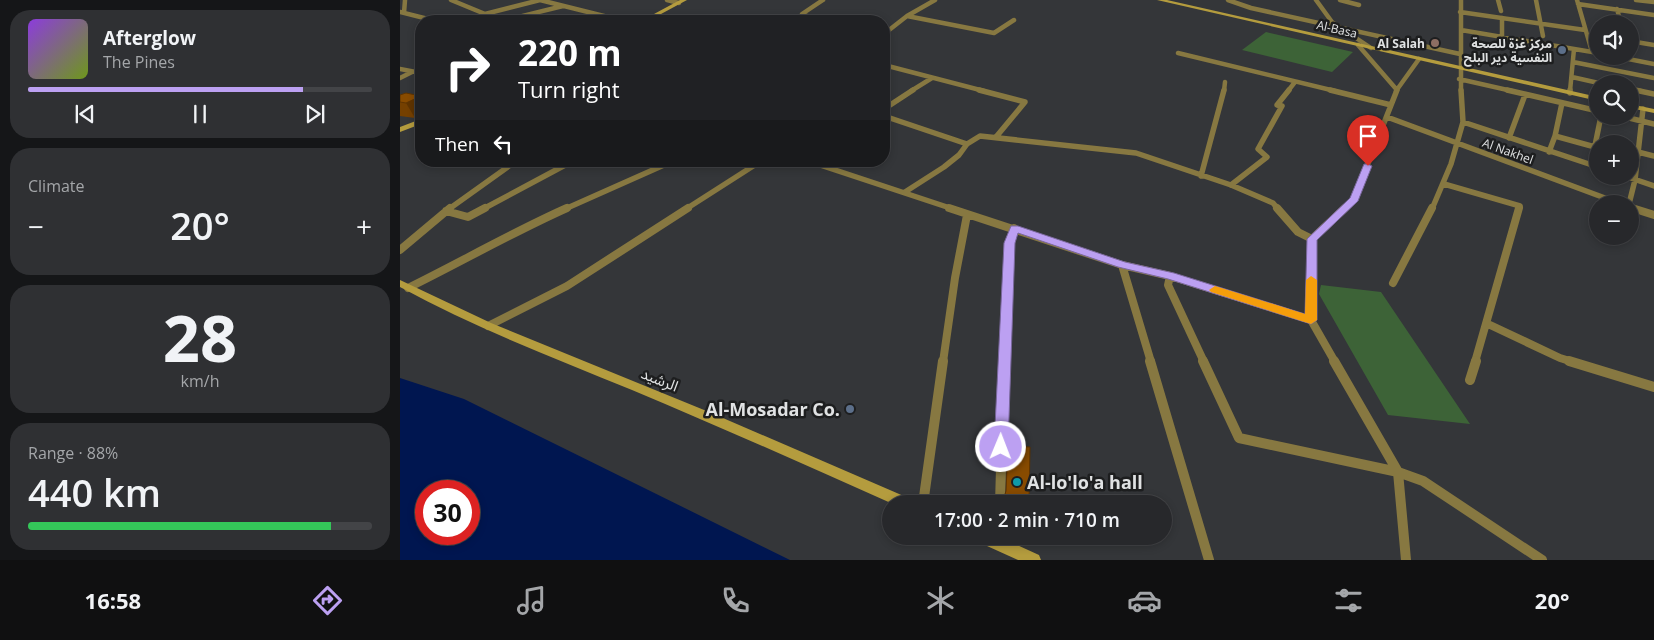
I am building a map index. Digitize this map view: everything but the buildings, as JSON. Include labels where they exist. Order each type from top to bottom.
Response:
[{"type":"street","points":[[405,0],[402,13],[415,16]]},
{"type":"street","points":[[451,0],[485,14],[540,0],[600,15]]},
{"type":"street","points":[[667,0],[682,1]]},
{"type":"street","points":[[805,15],[802,14],[809,7],[823,0]]},
{"type":"street","points":[[890,28],[935,0]]},
{"type":"street","name":"Al-Basa","points":[[1160,0],[1589,97]]},
{"type":"street","points":[[1228,0],[1251,8],[1460,54]]},
{"type":"street","points":[[1316,0],[1336,27],[1371,48]]},
{"type":"street","points":[[1340,0],[1359,5]]},
{"type":"street","points":[[1393,283],[1444,184],[1459,145],[1463,122],[1459,79],[1462,68],[1460,54],[1461,0]]},
{"type":"street","points":[[1498,0],[1501,11]]},
{"type":"street","points":[[1536,0],[1543,36]]},
{"type":"street","points":[[1641,13],[1636,0],[1654,2]]},
{"type":"street","points":[[655,15],[682,1]]},
{"type":"street","points":[[1589,39],[1578,2],[1654,15]]},
{"type":"street","points":[[526,15],[563,6]]},
{"type":"street","points":[[1617,10],[1618,15]]},
{"type":"street","points":[[1460,12],[1585,30]]},
{"type":"street","points":[[907,16],[994,32],[1014,20]]},
{"type":"street","points":[[1502,18],[1502,36]]},
{"type":"street","points":[[1461,30],[1589,52]]},
{"type":"street","points":[[1639,42],[1654,45]]},
{"type":"street","points":[[1358,45],[1397,90]]},
{"type":"street","points":[[1570,93],[1574,49]]},
{"type":"street","points":[[1178,53],[1391,106]]},
{"type":"street","points":[[1406,560],[1398,472],[1311,320],[1312,239],[1354,199],[1388,118],[1397,90],[1419,59]]},
{"type":"street","points":[[1639,61],[1654,64]]},
{"type":"street","points":[[1573,62],[1654,78]]},
{"type":"street","points":[[890,67],[1025,102],[996,138]]},
{"type":"street","points":[[400,69],[415,72]]},
{"type":"street","points":[[400,78],[412,72]]},
{"type":"street","points":[[1572,77],[1589,81]]},
{"type":"street","points":[[890,105],[932,78]]},
{"type":"street","points":[[1459,79],[1589,109]]},
{"type":"street","points":[[1201,176],[1226,82]]},
{"type":"street","points":[[1231,185],[1267,157],[1258,149],[1282,106],[1277,105],[1295,82]]},
{"type":"street","points":[[1639,91],[1654,94]]},
{"type":"street","points":[[1509,138],[1526,95]]},
{"type":"street","points":[[1549,152],[1556,136],[1562,103]]},
{"type":"street","points":[[1639,108],[1654,111]]},
{"type":"street","points":[[1639,144],[1643,109]]},
{"type":"street","points":[[890,118],[967,144]]},
{"type":"street","name":"Al Nakhel","points":[[1388,118],[1596,195]]},
{"type":"street","points":[[1639,120],[1654,124]]},
{"type":"street","points":[[1463,122],[1589,164]]},
{"type":"street","points":[[400,130],[415,124]]},
{"type":"street","points":[[906,192],[959,155],[967,144],[980,136],[1136,153],[1231,185],[1274,203],[1298,232],[1312,239]]},
{"type":"street","points":[[1556,136],[1589,145]]},
{"type":"street","points":[[1639,152],[1654,156]]},
{"type":"street","points":[[400,250],[446,211],[508,167]]},
{"type":"street","points":[[446,211],[468,218],[562,167]]},
{"type":"street","points":[[404,285],[468,258],[524,227],[659,167]]},
{"type":"street","points":[[488,326],[567,286],[752,167]]},
{"type":"street","points":[[827,167],[1122,265],[1170,276],[1311,320]]},
{"type":"street","points":[[1639,181],[1654,186]]},
{"type":"street","points":[[1444,184],[1520,206],[1488,324],[1470,380]]},
{"type":"street","points":[[1639,209],[1654,215]]},
{"type":"street","points":[[923,495],[955,278],[967,215]]},
{"type":"street","points":[[1000,495],[1005,312],[1009,243],[1014,228]]},
{"type":"street","points":[[1122,265],[1209,560]]},
{"type":"street","points":[[1170,276],[1168,285],[1239,438],[1398,472],[1423,481],[1542,560]]},
{"type":"street","name":"الرشيد","points":[[404,285],[488,326],[802,456],[888,495]]},
{"type":"street","points":[[1488,324],[1560,358],[1654,387]]},
{"type":"street","points":[[1008,545],[1034,560]]},
{"type":"green space","points":[[1266,32],[1353,52],[1332,72],[1242,50]]},
{"type":"green space","points":[[1321,285],[1381,292],[1470,424],[1388,415],[1319,294]]},
{"type":"shaded area","points":[[400,378],[464,399],[790,560],[400,560]]},
{"type":"slow traffic","points":[[1215,290],[1311,320],[1311,280]]},
{"type":"place","name":"Al Salah","points":[[1435,43]]},
{"type":"place","name":"مركز غزة للصحة النفسية دير البلح","points":[[1562,50]]},
{"type":"place","name":"Al-Mosadar Co.","points":[[850,409]]},
{"type":"place","name":"Al-lo'lo'a hall","points":[[1017,482]]},
{"type":"route","points":[[1001,447],[1009,243],[1014,228],[1122,265],[1170,276],[1311,320],[1312,239],[1354,199],[1368,166]]}]
